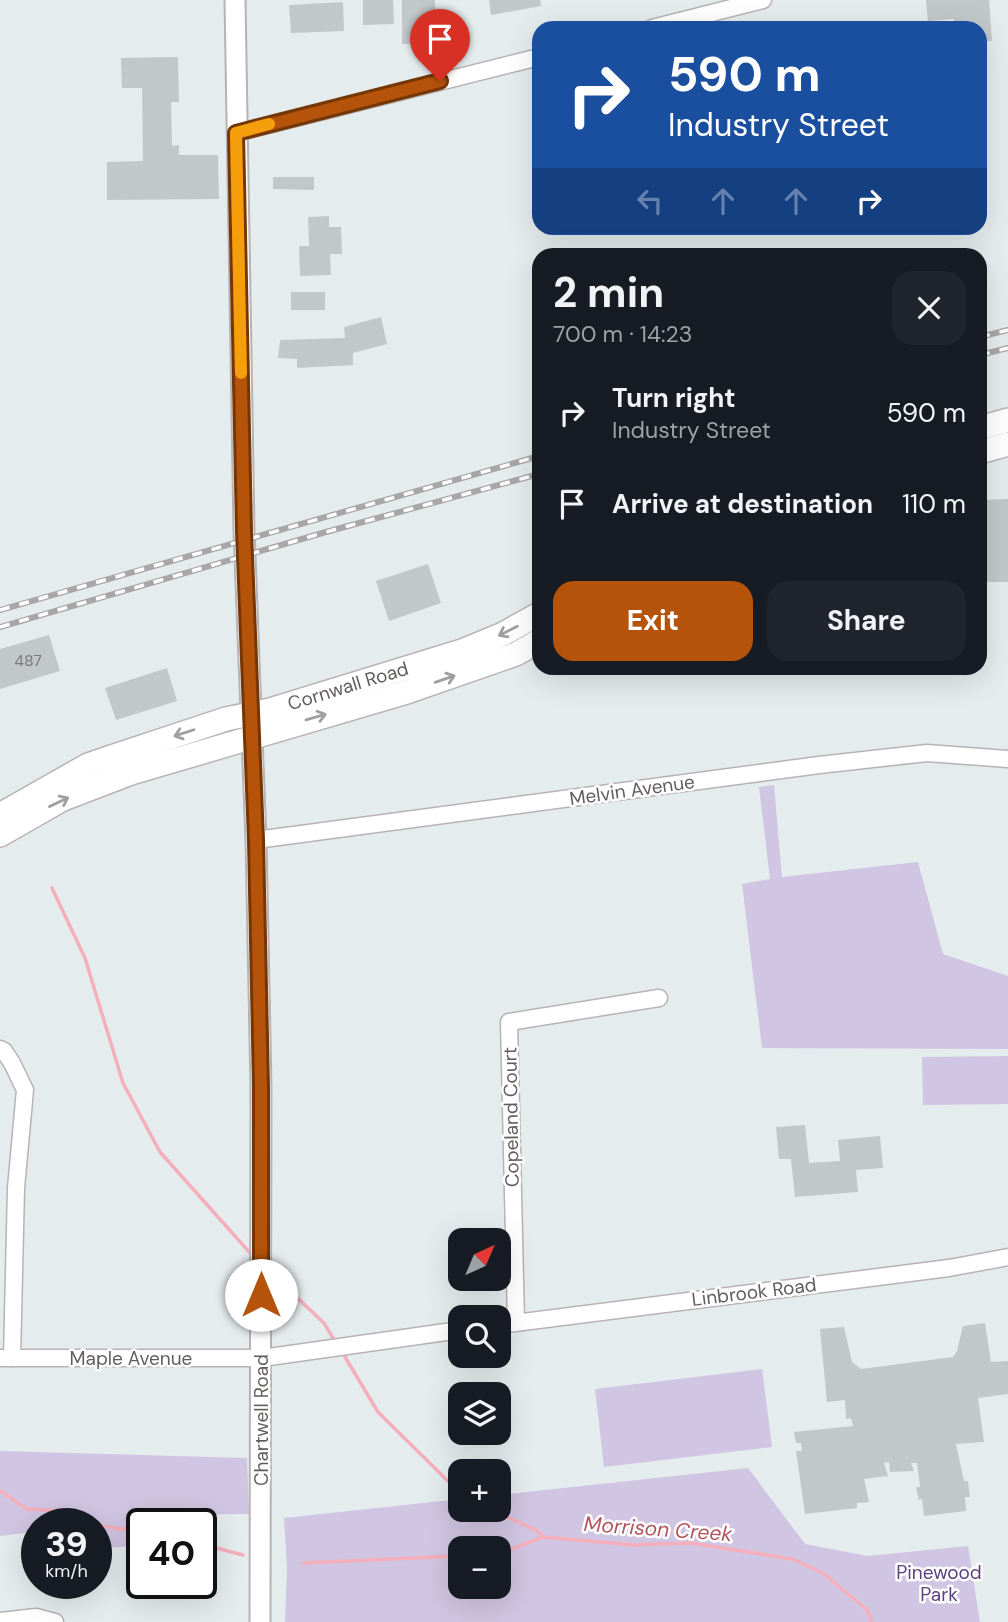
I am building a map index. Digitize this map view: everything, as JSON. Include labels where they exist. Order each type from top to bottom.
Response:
[{"type":"main road","points":[[987,426],[1008,420]]},
{"type":"main road","points":[[987,450],[1008,444]]},
{"type":"main road","name":"Cornwall Road","points":[[0,835],[63,799],[250,725],[462,651],[503,634],[532,618]]},
{"type":"main road","name":"Cornwall Road","points":[[0,815],[88,765],[226,719],[250,725],[407,692],[516,654],[532,645]]},
{"type":"street","name":"Chartwell Road","points":[[235,0],[250,725],[256,840],[261,1088],[260,1622]]},
{"type":"street","points":[[680,21],[763,0]]},
{"type":"street","points":[[236,133],[532,59]]},
{"type":"street","name":"Melvin Avenue","points":[[256,840],[927,753],[1008,759]]},
{"type":"street","name":"Copeland Court","points":[[516,1322],[509,1022],[659,998]]},
{"type":"street","points":[[0,1049],[4,1051],[6,1066],[24,1090],[8,1188],[6,1358]]},
{"type":"street","name":"Linbrook Road","points":[[511,1323],[949,1268],[1008,1257]]},
{"type":"street","points":[[262,1358],[448,1332]]},
{"type":"street","name":"Maple Avenue","points":[[6,1358],[262,1358]]},
{"type":"street","points":[[0,1621],[36,1617],[55,1622]]},
{"type":"green space","points":[[774,785],[782,877],[918,862],[943,954],[1008,976],[1008,1049],[762,1048],[742,884],[770,879],[759,787]]},
{"type":"green space","points":[[1008,1056],[1008,1104],[923,1105],[922,1057]]},
{"type":"green space","points":[[762,1369],[772,1447],[604,1467],[595,1389]]},
{"type":"green space","points":[[0,1451],[247,1458],[249,1514],[217,1514],[217,1508],[126,1508],[126,1546],[112,1548],[112,1508],[21,1508],[21,1533],[0,1536]]},
{"type":"green space","name":"Pinewood Park","points":[[748,1468],[805,1544],[868,1556],[968,1546],[980,1622],[285,1622],[287,1568],[284,1518],[448,1500],[448,1522],[511,1522],[511,1494]]},
{"type":"building","points":[[363,0],[393,0],[394,24],[363,25]]},
{"type":"building","points":[[402,0],[435,0],[436,43],[402,44]]},
{"type":"building","points":[[489,0],[540,0],[541,6],[491,15]]},
{"type":"building","points":[[926,0],[989,0],[992,41],[987,41],[987,21],[928,21]]},
{"type":"building","points":[[343,2],[344,31],[291,33],[289,5]]},
{"type":"building","points":[[178,57],[179,102],[171,102],[172,146],[179,145],[179,155],[218,155],[219,199],[107,200],[107,162],[143,161],[142,88],[122,88],[121,58]]},
{"type":"building","points":[[273,177],[314,177],[314,190],[273,189]]},
{"type":"building","points":[[329,216],[329,227],[341,227],[342,254],[330,254],[331,275],[300,276],[299,246],[309,246],[308,217]]},
{"type":"building","points":[[291,292],[325,292],[325,310],[291,310]]},
{"type":"building","points":[[381,317],[387,344],[353,353],[353,365],[297,368],[297,359],[278,358],[280,340],[345,338],[344,327]]},
{"type":"building","points":[[1008,499],[1008,582],[987,582],[987,500]]},
{"type":"building","points":[[428,564],[441,603],[389,621],[376,581]]},
{"type":"building","points":[[49,635],[60,671],[0,689],[0,649]]},
{"type":"building","points":[[167,668],[177,701],[116,720],[105,688]]},
{"type":"building","points":[[805,1125],[809,1163],[840,1161],[838,1140],[880,1136],[883,1168],[856,1170],[858,1192],[795,1197],[791,1159],[779,1159],[776,1127]]},
{"type":"building","points":[[985,1323],[991,1362],[1008,1361],[1008,1394],[978,1398],[984,1442],[956,1444],[964,1481],[968,1481],[970,1497],[965,1497],[966,1511],[924,1516],[922,1499],[919,1500],[916,1487],[920,1487],[917,1463],[911,1463],[914,1471],[890,1472],[889,1462],[884,1463],[888,1476],[864,1479],[869,1502],[857,1503],[857,1508],[805,1514],[796,1451],[802,1451],[801,1443],[796,1443],[794,1432],[853,1426],[851,1418],[846,1419],[845,1400],[827,1402],[820,1329],[844,1327],[852,1362],[861,1369],[953,1357],[963,1326]]},
{"type":"waterway","points":[[52,888],[85,958],[123,1083],[160,1152],[251,1254]]},
{"type":"waterway","points":[[272,1274],[324,1323],[333,1338]]},
{"type":"waterway","points":[[345,1357],[378,1412],[448,1481]]},
{"type":"waterway","points":[[0,1491],[26,1508]]},
{"type":"waterway","points":[[511,1519],[536,1530],[543,1537]]},
{"type":"waterway","points":[[112,1527],[126,1530]]},
{"type":"waterway","name":"Morrison Creek","points":[[511,1549],[543,1537],[634,1545],[691,1543],[792,1559],[823,1573],[867,1610],[872,1622]]},
{"type":"waterway","points":[[217,1548],[243,1555]]},
{"type":"waterway","points":[[303,1563],[448,1557]]},
{"type":"railway","points":[[987,335],[1008,330]]},
{"type":"railway","points":[[987,353],[1008,348]]},
{"type":"railway","points":[[0,610],[532,458]]},
{"type":"railway","points":[[0,627],[326,532],[532,476]]},
{"type":"slow traffic","points":[[241,373],[236,133],[269,124]]},
{"type":"route","points":[[261,1295],[261,1088],[256,840],[244,531],[236,133],[440,81]]}]
